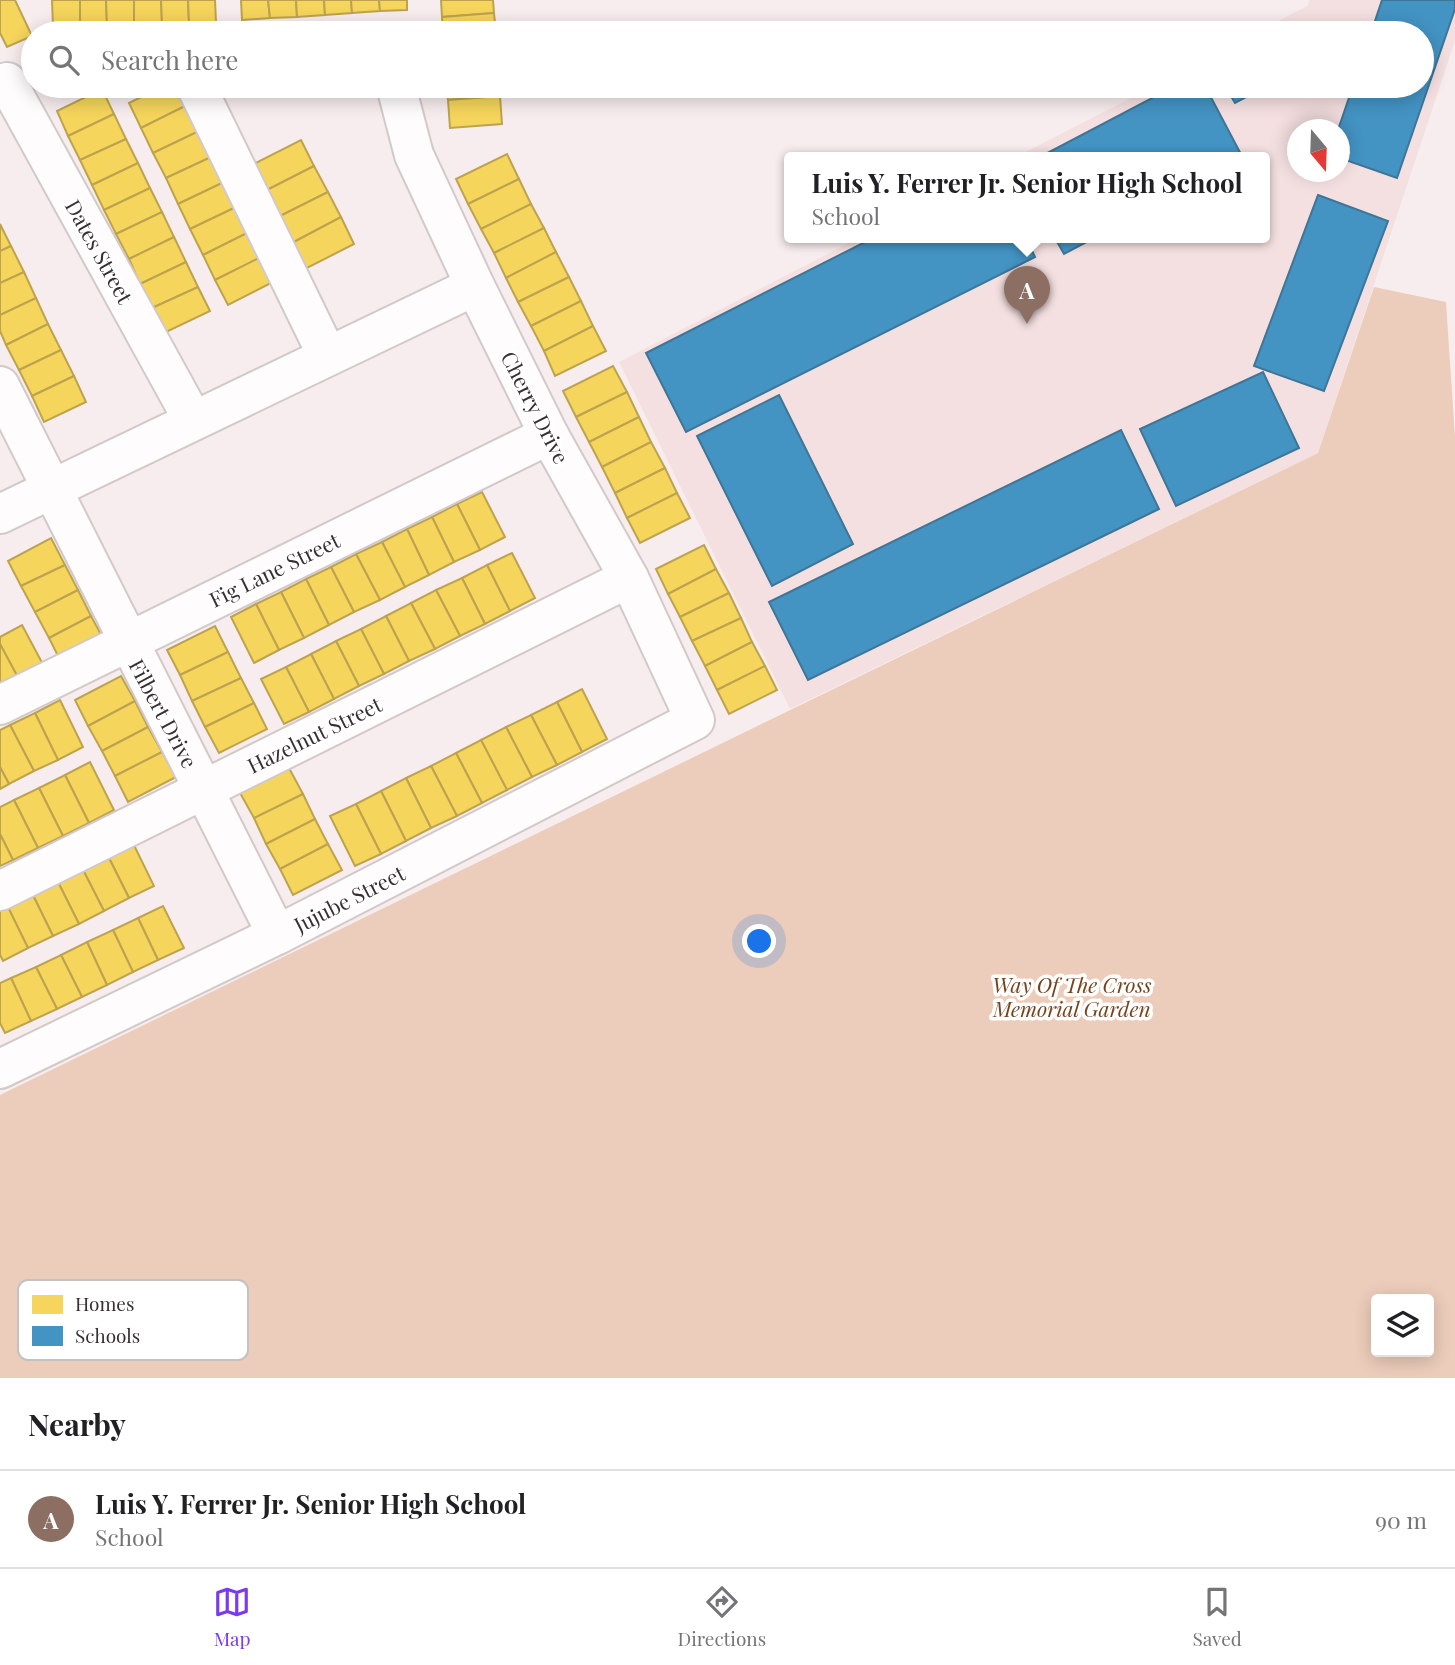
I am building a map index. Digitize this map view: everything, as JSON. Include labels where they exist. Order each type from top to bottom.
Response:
[{"type":"street","name":"Dates Street","points":[[22,98],[193,420]]},
{"type":"street","points":[[202,98],[327,355]]},
{"type":"street","name":"Cherry Drive","points":[[399,98],[414,155],[475,286],[549,435],[629,579],[695,720]]},
{"type":"street","points":[[0,514],[475,286]]},
{"type":"street","name":"Filbert Drive","points":[[0,386],[54,489],[126,641],[277,935]]},
{"type":"street","name":"Fig Lane Street","points":[[0,705],[549,435]]},
{"type":"street","name":"Hazelnut Street","points":[[0,891],[629,579]]},
{"type":"street","name":"Jujube Street","points":[[0,1069],[277,935],[695,720]]},
{"type":"shaded area","points":[[1310,0],[1455,0],[1455,41],[1318,453],[790,709],[619,362],[848,243],[1270,243],[1270,152],[1026,152],[1131,98],[1434,98],[1434,21],[1278,21],[1307,6]]},
{"type":"green space","name":"Way Of The Cross Memorial Garden","points":[[1374,287],[1446,302],[1455,437],[1455,1378],[0,1378],[0,1095],[1318,453]]},
{"type":"building: Homes","points":[[0,0],[15,0],[25,21],[21,21],[21,41],[7,47],[0,33]]},
{"type":"building: Homes","points":[[52,0],[80,0],[80,21],[53,21]]},
{"type":"building: Homes","points":[[80,0],[106,0],[107,21],[80,21]]},
{"type":"building: Homes","points":[[106,0],[134,0],[134,21],[107,21]]},
{"type":"building: Homes","points":[[134,0],[161,0],[162,21],[134,21]]},
{"type":"building: Homes","points":[[161,0],[188,0],[189,21],[162,21]]},
{"type":"building: Homes","points":[[188,0],[215,0],[216,21],[189,21]]},
{"type":"building: Homes","points":[[241,0],[268,0],[270,18],[242,20]]},
{"type":"building: Homes","points":[[268,0],[296,0],[297,17],[270,18]]},
{"type":"building: Homes","points":[[296,0],[324,0],[325,15],[297,17]]},
{"type":"building: Homes","points":[[324,0],[351,0],[352,13],[325,15]]},
{"type":"building: Homes","points":[[351,0],[379,0],[380,11],[352,13]]},
{"type":"building: Homes","points":[[379,0],[407,0],[407,10],[380,11]]},
{"type":"building: Homes","points":[[441,0],[493,0],[494,13],[442,17]]},
{"type":"building: Homes","points":[[494,13],[495,21],[442,21],[442,17]]},
{"type":"building: Homes","points":[[84,98],[106,98],[114,114],[68,136],[57,111]]},
{"type":"building: Homes","points":[[139,98],[183,98],[187,105],[141,128],[129,103]]},
{"type":"building: Homes","points":[[500,98],[502,124],[450,128],[448,100]]},
{"type":"building: Homes","points":[[187,105],[199,131],[153,153],[141,128]]},
{"type":"building: Homes","points":[[114,114],[126,139],[80,160],[68,136]]},
{"type":"building: Homes","points":[[199,131],[211,157],[166,178],[153,153]]},
{"type":"building: Homes","points":[[126,139],[138,163],[92,185],[80,160]]},
{"type":"building: Homes","points":[[301,140],[314,166],[263,192],[250,166]]},
{"type":"building: Homes","points":[[507,154],[519,179],[468,204],[456,179]]},
{"type":"building: Homes","points":[[211,157],[224,182],[178,204],[166,178]]},
{"type":"building: Homes","points":[[138,163],[150,188],[104,210],[92,185]]},
{"type":"building: Homes","points":[[314,166],[328,192],[276,218],[263,192]]},
{"type":"building: Homes","points":[[519,179],[531,204],[481,229],[468,204]]},
{"type":"building: Homes","points":[[224,182],[236,207],[190,229],[178,204]]},
{"type":"building: Homes","points":[[150,188],[162,212],[116,234],[104,210]]},
{"type":"building: Homes","points":[[328,192],[341,217],[290,244],[276,218]]},
{"type":"building: Homes","points":[[531,204],[544,228],[494,253],[481,229]]},
{"type":"building: Homes","points":[[236,207],[249,232],[203,255],[190,229]]},
{"type":"building: Homes","points":[[162,212],[174,237],[129,259],[116,234]]},
{"type":"building: Homes","points":[[341,217],[354,244],[303,270],[290,244]]},
{"type":"building: Homes","points":[[0,224],[11,246],[0,251]]},
{"type":"building: Homes","points":[[544,228],[556,252],[506,278],[494,253]]},
{"type":"building: Homes","points":[[249,232],[261,257],[215,280],[203,255]]},
{"type":"building: Homes","points":[[174,237],[186,262],[140,284],[129,259]]},
{"type":"building: Homes","points":[[11,246],[24,272],[0,283],[0,251]]},
{"type":"building: Homes","points":[[556,252],[569,277],[518,302],[506,278]]},
{"type":"building: Homes","points":[[261,257],[273,282],[228,305],[215,280]]},
{"type":"building: Homes","points":[[186,262],[198,287],[152,308],[140,284]]},
{"type":"building: Homes","points":[[24,272],[36,298],[0,315],[0,283]]},
{"type":"building: Homes","points":[[569,277],[581,301],[531,326],[518,302]]},
{"type":"building: Homes","points":[[198,287],[210,311],[164,333],[152,308]]},
{"type":"building: Homes","points":[[36,298],[48,324],[6,345],[0,331],[0,315]]},
{"type":"building: Homes","points":[[581,301],[593,326],[544,351],[531,326]]},
{"type":"building: Homes","points":[[48,324],[61,350],[19,370],[6,345]]},
{"type":"building: Homes","points":[[593,326],[606,351],[555,376],[544,351]]},
{"type":"building: Homes","points":[[61,350],[74,376],[32,396],[19,370]]},
{"type":"building: Homes","points":[[613,366],[627,392],[576,417],[563,391]]},
{"type":"building: Homes","points":[[74,376],[86,402],[44,422],[32,396]]},
{"type":"building: Homes","points":[[627,392],[639,417],[589,442],[576,417]]},
{"type":"building: Homes","points":[[639,417],[651,442],[602,467],[589,442]]},
{"type":"building: Homes","points":[[651,442],[665,468],[615,493],[602,467]]},
{"type":"building: Homes","points":[[665,468],[677,493],[627,518],[615,493]]},
{"type":"building: Homes","points":[[482,492],[505,537],[480,550],[457,504]]},
{"type":"building: Homes","points":[[677,493],[690,518],[640,543],[627,518]]},
{"type":"building: Homes","points":[[457,504],[480,550],[454,562],[432,517]]},
{"type":"building: Homes","points":[[432,517],[454,562],[429,575],[407,529]]},
{"type":"building: Homes","points":[[407,529],[429,575],[405,587],[382,542]]},
{"type":"building: Homes","points":[[51,538],[65,565],[21,586],[8,561]]},
{"type":"building: Homes","points":[[382,542],[405,587],[380,600],[356,554]]},
{"type":"building: Homes","points":[[704,545],[716,569],[668,594],[656,569]]},
{"type":"building: Homes","points":[[512,553],[535,598],[510,611],[487,565]]},
{"type":"building: Homes","points":[[356,554],[380,600],[354,612],[331,567]]},
{"type":"building: Homes","points":[[65,565],[78,590],[35,612],[21,586]]},
{"type":"building: Homes","points":[[487,565],[510,611],[485,624],[462,578]]},
{"type":"building: Homes","points":[[331,567],[354,612],[329,625],[306,579]]},
{"type":"building: Homes","points":[[716,569],[729,593],[680,617],[668,594]]},
{"type":"building: Homes","points":[[462,578],[485,624],[460,636],[436,590]]},
{"type":"building: Homes","points":[[306,579],[329,625],[304,638],[281,592]]},
{"type":"building: Homes","points":[[78,590],[91,616],[49,638],[35,612]]},
{"type":"building: Homes","points":[[436,590],[460,636],[435,649],[411,603]]},
{"type":"building: Homes","points":[[281,592],[304,638],[279,650],[256,604]]},
{"type":"building: Homes","points":[[729,593],[741,618],[692,641],[680,617]]},
{"type":"building: Homes","points":[[411,603],[435,649],[409,661],[386,616]]},
{"type":"building: Homes","points":[[256,604],[279,650],[254,663],[231,617]]},
{"type":"building: Homes","points":[[91,616],[105,642],[62,664],[49,638]]},
{"type":"building: Homes","points":[[386,616],[409,661],[384,674],[361,629]]},
{"type":"building: Homes","points":[[741,618],[752,642],[705,666],[692,641]]},
{"type":"building: Homes","points":[[22,625],[47,672],[22,685],[0,644],[0,637]]},
{"type":"building: Homes","points":[[215,626],[228,652],[180,675],[167,650]]},
{"type":"building: Homes","points":[[361,629],[384,674],[359,686],[336,641]]},
{"type":"building: Homes","points":[[336,641],[359,686],[334,699],[311,654]]},
{"type":"building: Homes","points":[[752,642],[765,666],[717,690],[705,666]]},
{"type":"building: Homes","points":[[0,644],[22,685],[0,696]]},
{"type":"building: Homes","points":[[228,652],[241,678],[192,701],[180,675]]},
{"type":"building: Homes","points":[[311,654],[334,699],[309,712],[286,667]]},
{"type":"building: Homes","points":[[765,666],[777,690],[729,714],[717,690]]},
{"type":"building: Homes","points":[[286,667],[309,712],[284,724],[261,679]]},
{"type":"building: Homes","points":[[121,676],[135,701],[88,726],[75,700]]},
{"type":"building: Homes","points":[[241,678],[254,703],[205,727],[192,701]]},
{"type":"building: Homes","points":[[582,689],[607,739],[582,752],[557,702]]},
{"type":"building: Homes","points":[[60,700],[83,747],[58,760],[35,713]]},
{"type":"building: Homes","points":[[135,701],[148,727],[102,751],[88,726]]},
{"type":"building: Homes","points":[[557,702],[582,752],[557,765],[531,715]]},
{"type":"building: Homes","points":[[254,703],[267,729],[219,753],[205,727]]},
{"type":"building: Homes","points":[[35,713],[58,760],[34,771],[10,725]]},
{"type":"building: Homes","points":[[531,715],[557,765],[532,777],[506,727]]},
{"type":"building: Homes","points":[[10,725],[34,771],[9,784],[0,767],[0,730]]},
{"type":"building: Homes","points":[[148,727],[162,752],[115,776],[102,751]]},
{"type":"building: Homes","points":[[506,727],[532,777],[507,790],[481,740]]},
{"type":"building: Homes","points":[[481,740],[507,790],[482,803],[456,753]]},
{"type":"building: Homes","points":[[162,752],[176,777],[128,802],[115,776]]},
{"type":"building: Homes","points":[[456,753],[482,803],[457,816],[431,766]]},
{"type":"building: Homes","points":[[90,762],[114,810],[89,823],[65,775]]},
{"type":"building: Homes","points":[[431,766],[457,816],[431,828],[406,778]]},
{"type":"building: Homes","points":[[0,767],[9,784],[0,789]]},
{"type":"building: Homes","points":[[289,768],[303,794],[254,818],[240,793]]},
{"type":"building: Homes","points":[[65,775],[89,823],[63,836],[39,788]]},
{"type":"building: Homes","points":[[406,778],[431,828],[406,841],[381,791]]},
{"type":"building: Homes","points":[[39,788],[63,836],[38,848],[14,800]]},
{"type":"building: Homes","points":[[381,791],[406,841],[381,854],[356,804]]},
{"type":"building: Homes","points":[[303,794],[315,819],[266,844],[254,818]]},
{"type":"building: Homes","points":[[14,800],[38,848],[13,860],[0,834],[0,807]]},
{"type":"building: Homes","points":[[356,804],[381,854],[355,866],[330,816]]},
{"type":"building: Homes","points":[[315,819],[328,844],[280,869],[266,844]]},
{"type":"building: Homes","points":[[0,834],[13,860],[0,866]]},
{"type":"building: Homes","points":[[129,835],[154,886],[129,898],[104,848]]},
{"type":"building: Homes","points":[[328,844],[342,870],[293,895],[280,869]]},
{"type":"building: Homes","points":[[104,848],[129,898],[104,911],[78,860]]},
{"type":"building: Homes","points":[[78,860],[104,911],[79,924],[53,872]]},
{"type":"building: Homes","points":[[53,872],[79,924],[53,936],[28,885]]},
{"type":"building: Homes","points":[[28,885],[53,936],[28,948],[3,897]]},
{"type":"building: Homes","points":[[3,897],[28,948],[3,961],[0,955],[0,898]]},
{"type":"building: Homes","points":[[163,906],[184,948],[158,960],[138,918]]},
{"type":"building: Homes","points":[[138,918],[158,960],[133,972],[113,930]]},
{"type":"building: Homes","points":[[113,930],[133,972],[107,985],[87,942]]},
{"type":"building: Homes","points":[[87,942],[107,985],[82,997],[61,955]]},
{"type":"building: Homes","points":[[61,955],[82,997],[57,1009],[36,967]]},
{"type":"building: Homes","points":[[36,967],[57,1009],[31,1021],[11,978]]},
{"type":"building: Homes","points":[[11,978],[31,1021],[5,1033],[0,1023],[0,983]]},
{"type":"building: Schools","points":[[1382,0],[1455,0],[1455,9],[1434,70],[1434,21],[1375,21]]},
{"type":"building: Schools","points":[[1152,98],[1211,98],[1240,152],[1049,152]]},
{"type":"building: Schools","points":[[1232,98],[1244,98],[1235,103]]},
{"type":"building: Schools","points":[[1349,98],[1424,98],[1397,178],[1350,162],[1350,119],[1342,119]]},
{"type":"building: Schools","points":[[1318,195],[1388,221],[1324,391],[1254,366]]},
{"type":"building: Schools","points":[[863,243],[1028,243],[1035,257],[686,432],[646,353]]},
{"type":"building: Schools","points":[[1058,243],[1085,243],[1064,254]]},
{"type":"building: Schools","points":[[1263,372],[1299,448],[1176,506],[1140,429]]},
{"type":"building: Schools","points":[[779,395],[853,544],[772,586],[697,436]]},
{"type":"building: Schools","points":[[1121,430],[1159,509],[808,680],[769,602]]},
{"type":"place","name":"Luis Y. Ferrer Jr. Senior High School","points":[[1027,324]]}]
